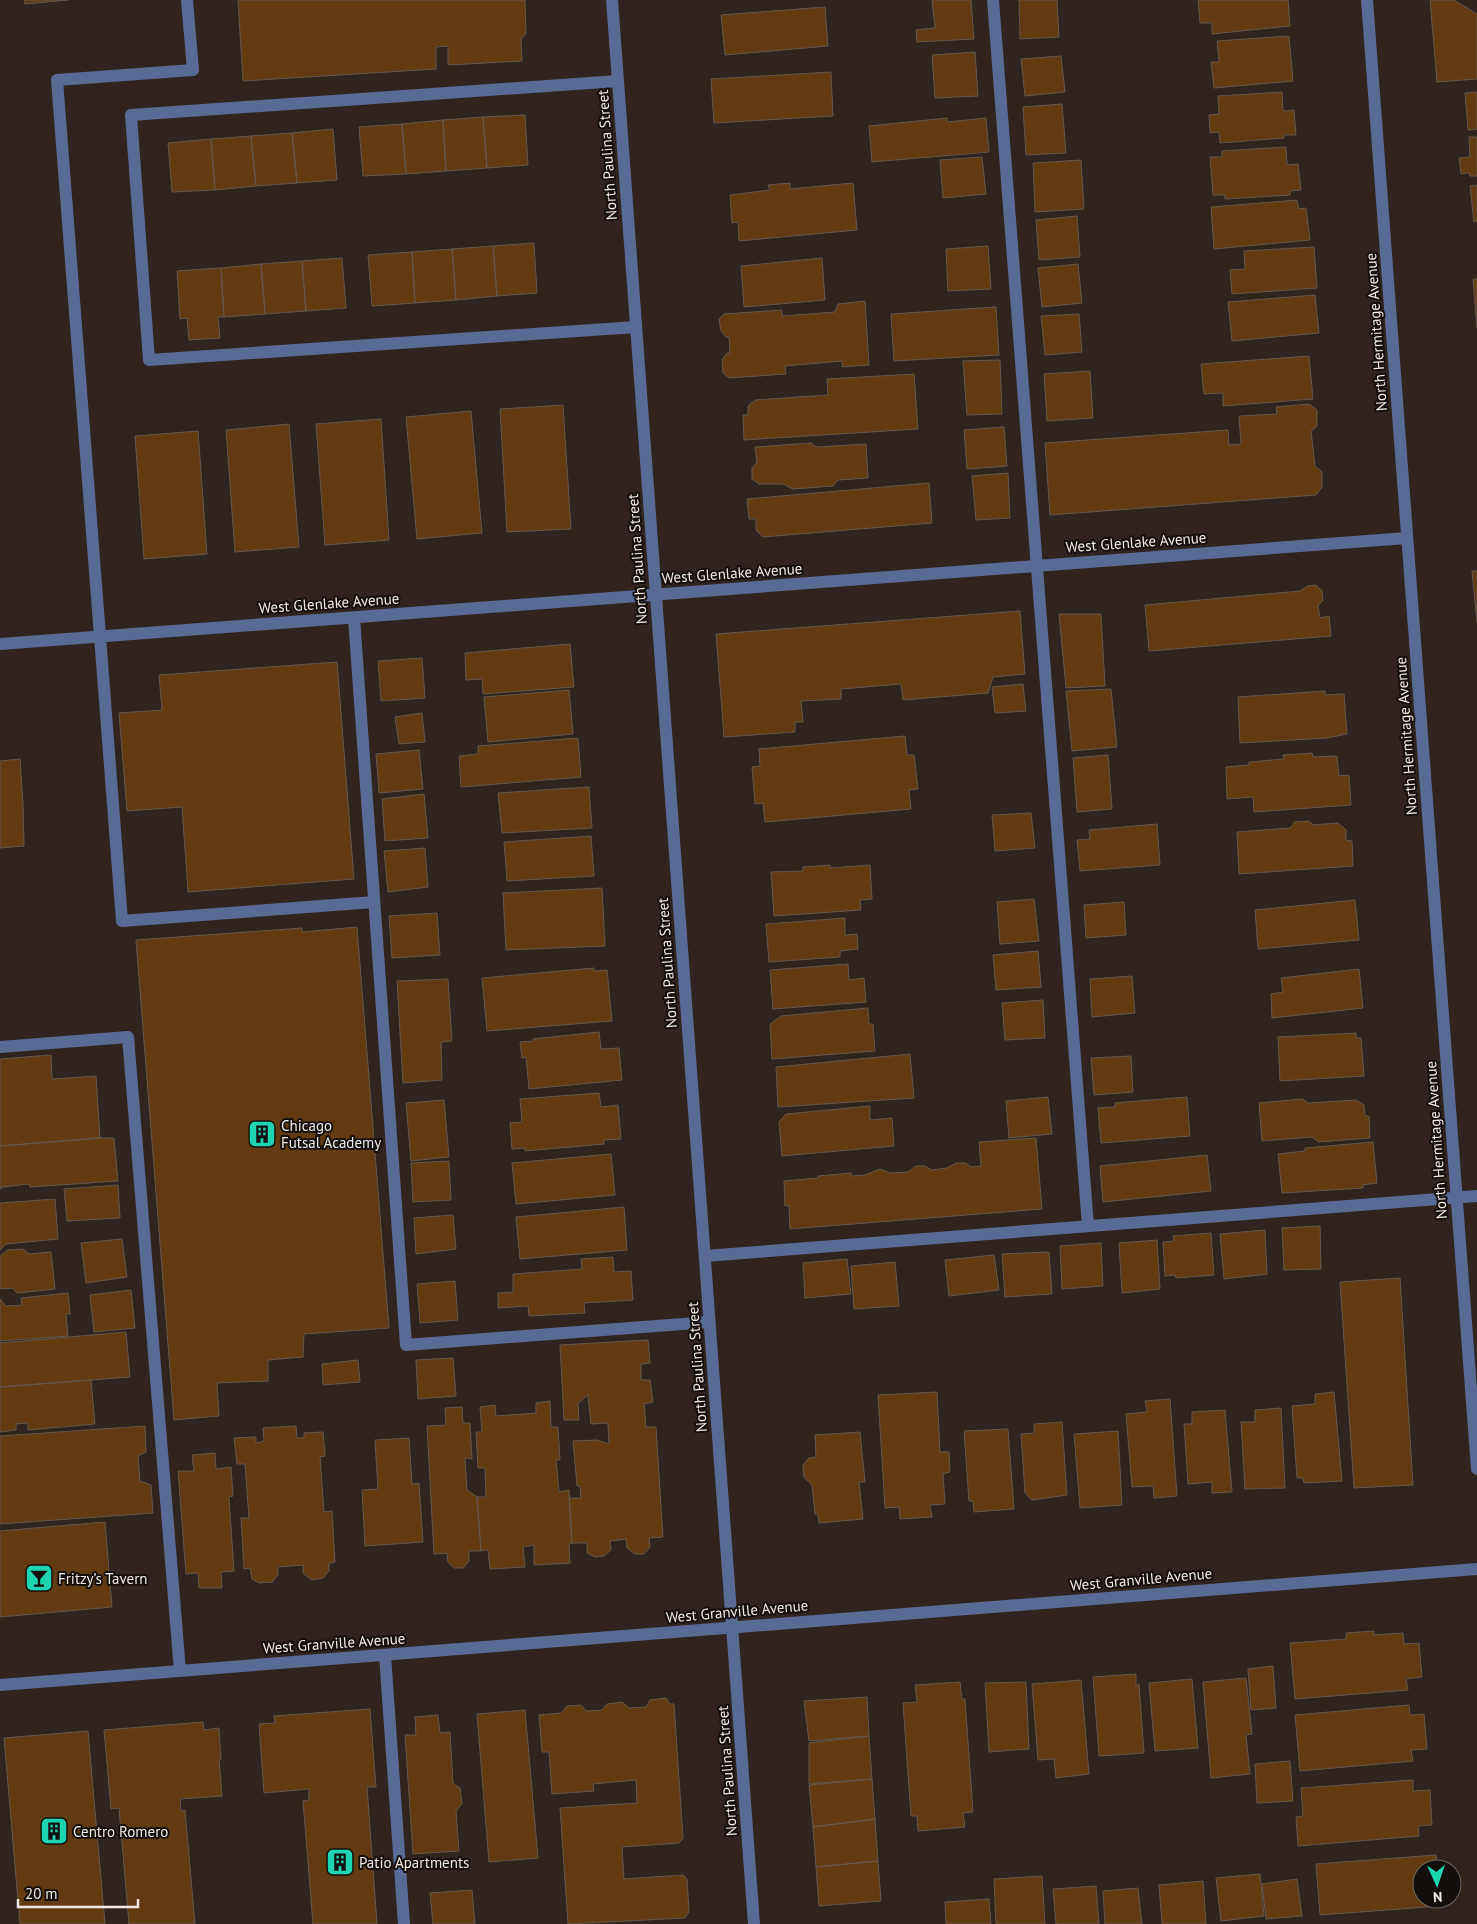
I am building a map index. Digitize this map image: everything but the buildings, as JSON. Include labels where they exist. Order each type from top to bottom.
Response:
[{"type":"street","points":[[187,0],[193,70],[57,80],[122,921],[374,902]]},
{"type":"street","name":"North Paulina Street","points":[[612,0],[754,1924]]},
{"type":"street","points":[[993,0],[1088,1226]]},
{"type":"street","name":"North Hermitage Avenue","points":[[1367,0],[1477,1469]]},
{"type":"street","points":[[618,81],[130,115],[149,360],[636,327]]},
{"type":"street","name":"West Glenlake Avenue","points":[[0,644],[1407,538]]},
{"type":"street","points":[[354,618],[406,1345],[710,1322]]},
{"type":"street","points":[[0,1047],[128,1037],[180,1671]]},
{"type":"street","points":[[705,1256],[1477,1196]]},
{"type":"street","name":"West Granville Avenue","points":[[0,1685],[1477,1569]]},
{"type":"street","points":[[385,1655],[404,1924]]},
{"type":"place","name":"Chicago Futsal Academy","points":[[262,1134]]},
{"type":"place","name":"Fritzy’s Tavern","points":[[39,1578]]},
{"type":"place","name":"Centro Romero","points":[[54,1831]]},
{"type":"place","name":"Patio Apartments","points":[[340,1862]]}]
